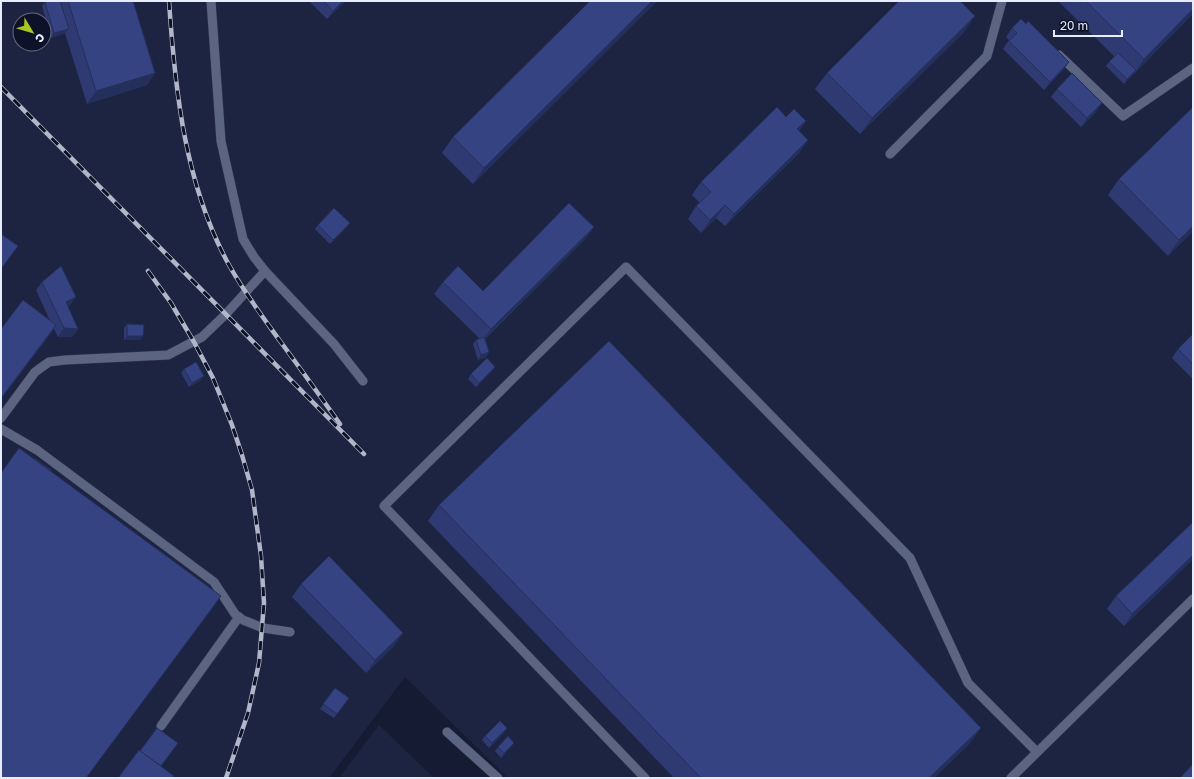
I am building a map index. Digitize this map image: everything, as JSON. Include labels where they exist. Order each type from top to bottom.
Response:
[{"type":"lane","points":[[211,1],[221,141],[243,239],[265,271],[334,344],[363,381]]},
{"type":"lane","points":[[890,154],[987,56],[1002,1]]},
{"type":"lane","points":[[1050,46],[1123,116],[1193,68]]},
{"type":"lane","points":[[645,778],[384,506],[626,267],[910,558],[968,683],[1037,752]]},
{"type":"lane","points":[[1,418],[35,372],[49,362],[168,355],[202,337],[226,314],[265,271]]},
{"type":"lane","points":[[1,429],[37,450],[214,582],[235,614],[243,620],[263,628],[290,632]]},
{"type":"lane","points":[[1011,778],[1193,600]]},
{"type":"lane","points":[[161,726],[239,617]]},
{"type":"lane","points":[[447,732],[498,778]]},
{"type":"shaded area","points":[[1,1],[1193,1],[1193,778],[508,778],[405,677],[329,778],[1,778]]},
{"type":"shaded area","points":[[379,725],[434,778],[339,778]]},
{"type":"building","points":[[60,1],[69,29],[54,33],[52,26],[52,12],[48,12],[45,2]]},
{"type":"building","points":[[68,1],[133,1],[155,73],[96,91]]},
{"type":"building","points":[[324,1],[343,1],[333,11]]},
{"type":"building","points":[[590,1],[652,1],[484,168],[453,137]]},
{"type":"building","points":[[899,1],[960,1],[975,16],[872,118],[827,73]]},
{"type":"building","points":[[1086,1],[1193,1],[1193,9],[1144,59]]},
{"type":"building","points":[[1021,19],[1026,24],[1028,21],[1069,62],[1050,82],[1009,41],[1017,33],[1012,28]]},
{"type":"building","points":[[1118,53],[1136,70],[1127,79],[1109,62]]},
{"type":"building","points":[[1072,73],[1102,103],[1087,118],[1057,89]]},
{"type":"building","points":[[777,107],[786,117],[794,109],[806,121],[797,129],[808,140],[734,214],[725,205],[710,220],[696,206],[711,192],[701,182]]},
{"type":"building","points":[[1193,107],[1193,226],[1179,240],[1119,179]]},
{"type":"building","points":[[569,203],[594,227],[491,329],[443,282],[458,266],[483,291]]},
{"type":"building","points":[[334,208],[350,223],[333,240],[318,225]]},
{"type":"building","points":[[1,234],[18,246],[1,269]]},
{"type":"building","points":[[61,266],[76,297],[66,302],[78,329],[64,328],[42,282]]},
{"type":"building","points":[[23,300],[56,325],[1,398],[1,329]]},
{"type":"building","points":[[127,324],[144,325],[143,336],[127,336]]},
{"type":"building","points":[[1193,334],[1193,364],[1178,349]]},
{"type":"building","points":[[484,337],[489,352],[481,355],[476,340]]},
{"type":"building","points":[[609,341],[981,728],[929,778],[701,778],[439,505]]},
{"type":"building","points":[[487,358],[495,367],[479,383],[471,374]]},
{"type":"building","points":[[196,362],[204,376],[192,383],[184,369]]},
{"type":"building","points":[[19,448],[221,596],[86,778],[1,778],[1,473]]},
{"type":"building","points":[[34,458],[51,470],[50,471]]},
{"type":"building","points":[[1193,522],[1193,555],[1132,614],[1116,596]]},
{"type":"building","points":[[329,556],[403,633],[375,660],[301,584]]},
{"type":"building","points":[[335,688],[349,698],[337,714],[323,704]]},
{"type":"building","points":[[500,721],[507,728],[492,743],[485,736]]},
{"type":"building","points":[[157,728],[178,743],[161,766],[140,751]]},
{"type":"building","points":[[508,736],[514,743],[504,753],[498,747]]},
{"type":"building","points":[[139,750],[174,776],[172,778],[118,778]]},
{"type":"building","points":[[1193,764],[1193,778],[1180,778]]},
{"type":"railway","points":[[169,1],[171,35],[179,103],[185,137],[192,170],[202,203],[214,234],[229,265],[247,294],[340,424]]},
{"type":"railway","points":[[1,87],[364,454]]},
{"type":"railway","points":[[148,271],[171,303],[213,378],[232,425],[252,490],[261,556],[264,603],[259,663],[248,713],[226,778]]}]
